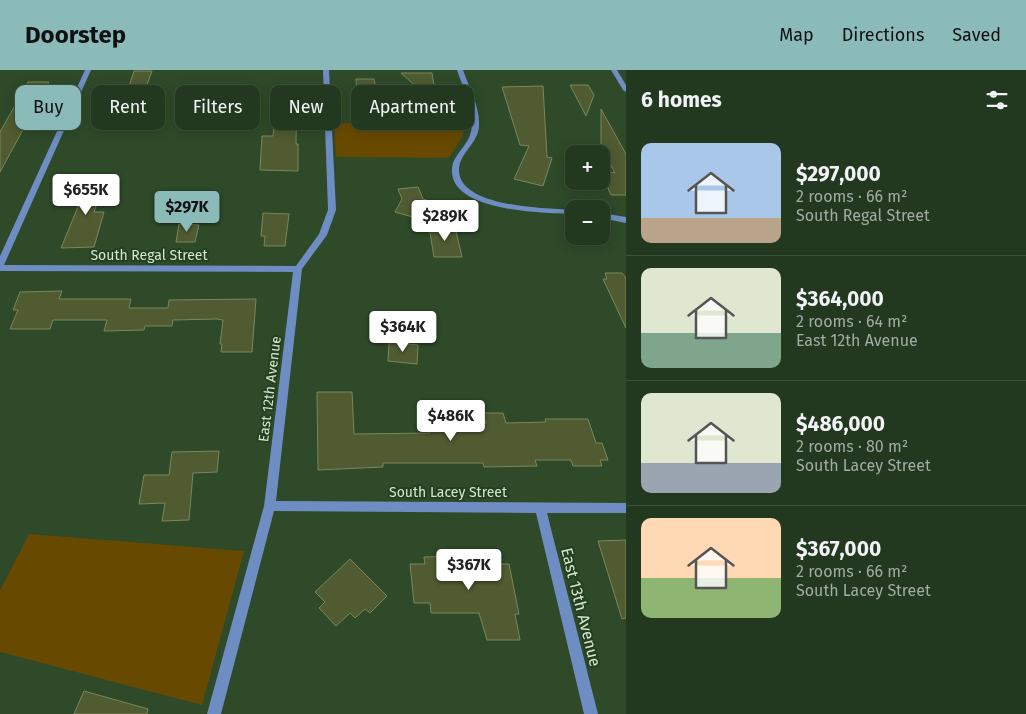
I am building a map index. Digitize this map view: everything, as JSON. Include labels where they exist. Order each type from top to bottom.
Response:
[{"type":"street","points":[[0,266],[88,70]]},
{"type":"street","name":"East 12th Avenue","points":[[214,714],[270,506],[298,269],[322,235],[332,210],[326,70]]},
{"type":"street","points":[[460,70],[476,124],[474,136],[457,163],[455,174],[460,184],[470,194],[486,202],[565,211]]},
{"type":"street","points":[[614,70],[626,90]]},
{"type":"street","points":[[610,217],[626,220]]},
{"type":"street","name":"South Regal Street","points":[[0,266],[298,269]]},
{"type":"street","name":"South Lacey Street","points":[[270,506],[626,508]]},
{"type":"street","name":"East 13th Avenue","points":[[540,508],[591,714]]},
{"type":"shaded area","points":[[341,123],[351,123],[351,130],[463,130],[463,135],[449,158],[336,157],[334,130],[341,130]]},
{"type":"shaded area","points":[[29,534],[244,551],[202,705],[0,652],[0,591]]},
{"type":"building","points":[[134,71],[152,71],[147,85],[129,85]]},
{"type":"building","points":[[401,73],[432,73],[434,85],[414,85]]},
{"type":"building","points":[[356,79],[374,79],[375,85],[356,85]]},
{"type":"building","points":[[28,82],[49,82],[47,85],[26,85]]},
{"type":"building","points":[[570,85],[588,85],[594,95],[586,116]]},
{"type":"building","points":[[543,86],[547,157],[552,158],[543,186],[514,179],[529,146],[520,145],[502,87]]},
{"type":"building","points":[[15,105],[15,130],[23,130],[0,172],[0,132]]},
{"type":"building","points":[[601,109],[626,154],[626,195],[611,195],[609,190],[610,172],[615,173],[610,163],[610,145],[601,145]]},
{"type":"building","points":[[274,130],[296,130],[298,171],[260,170],[262,136],[273,136]]},
{"type":"building","points":[[86,177],[107,177],[94,212],[104,212],[94,247],[61,248],[82,197],[79,196]]},
{"type":"building","points":[[418,187],[423,199],[432,202],[423,220],[395,212],[402,199],[398,189]]},
{"type":"building","points":[[263,213],[289,214],[285,246],[264,246],[265,236],[261,236]]},
{"type":"building","points":[[179,224],[199,225],[195,242],[176,242]]},
{"type":"building","points":[[429,227],[455,227],[462,257],[434,257]]},
{"type":"building","points":[[605,273],[622,273],[626,278],[626,328],[603,279],[607,279]]},
{"type":"building","points":[[62,291],[59,299],[131,299],[129,308],[168,308],[169,300],[256,299],[252,352],[221,352],[223,320],[217,319],[173,320],[172,326],[145,326],[144,330],[104,331],[107,320],[53,320],[50,329],[10,329],[18,310],[13,310],[20,292]]},
{"type":"building","points":[[389,342],[418,345],[417,364],[388,361]]},
{"type":"building","points":[[317,392],[352,392],[354,434],[430,433],[430,428],[476,429],[475,423],[486,423],[483,413],[503,413],[506,423],[546,422],[545,419],[588,419],[596,443],[602,443],[608,460],[600,460],[602,466],[573,466],[571,460],[535,460],[537,466],[484,467],[483,463],[383,463],[383,467],[318,470]]},
{"type":"building","points":[[219,451],[217,472],[193,473],[189,520],[162,521],[165,503],[139,504],[144,475],[169,475],[172,452]]},
{"type":"building","points":[[626,540],[626,618],[622,619],[598,541]]},
{"type":"building","points":[[424,557],[494,557],[495,564],[509,564],[519,614],[515,614],[520,640],[487,640],[479,613],[431,613],[430,603],[414,603],[410,564],[425,564]]},
{"type":"building","points":[[350,559],[387,596],[370,613],[365,609],[355,618],[350,613],[336,626],[319,608],[325,602],[315,592]]},
{"type":"building","points":[[84,691],[148,709],[147,714],[74,714]]}]
